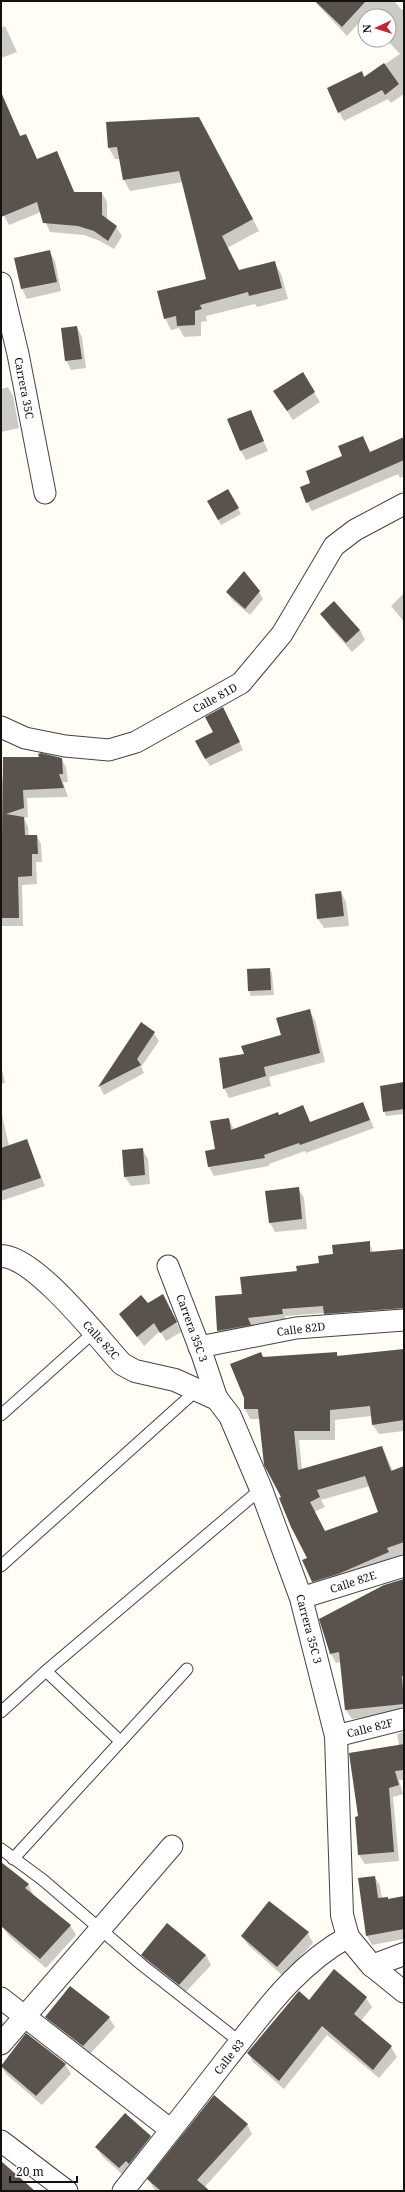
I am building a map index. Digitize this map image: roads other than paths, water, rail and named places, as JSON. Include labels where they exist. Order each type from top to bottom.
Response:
[{"type":"street","name":"Carrera 35C","points":[[1,283],[9,356],[45,493]]},
{"type":"street","name":"Calle 81D","points":[[1,727],[25,738],[65,746],[109,750],[136,742],[241,683],[282,634],[334,546],[355,530],[404,504]]},
{"type":"street","name":"Calle 82C","points":[[2,1252],[20,1262],[38,1275],[63,1298],[122,1364],[135,1372],[175,1380],[207,1394]]},
{"type":"street","name":"Carrera 35C 3","points":[[168,1266],[199,1347],[207,1394],[230,1416],[261,1489],[301,1598],[336,1736],[342,1915],[348,1937],[372,1966],[404,1992]]},
{"type":"street","name":"Calle 82D","points":[[199,1347],[296,1328],[404,1320]]},
{"type":"street","name":"Calle 82E","points":[[301,1598],[404,1566]]},
{"type":"street","name":"Calle 82F","points":[[336,1736],[404,1719]]},
{"type":"street","points":[[1,2044],[172,1846]]},
{"type":"street","name":"Calle 83","points":[[123,2191],[240,2042],[296,1975],[331,1946],[348,1937]]},
{"type":"street","points":[[372,1966],[404,1954]]},
{"type":"street","points":[[1,1998],[171,2130]]},
{"type":"street","points":[[1,2141],[67,2191]]},
{"type":"lane","points":[[1,1415],[94,1332]]},
{"type":"lane","points":[[1,1566],[207,1394]]},
{"type":"lane","points":[[1,1712],[46,1671],[261,1489]]},
{"type":"lane","points":[[13,1859],[120,1741],[187,1670]]},
{"type":"lane","points":[[46,1671],[120,1741]]},
{"type":"lane","points":[[1,1849],[43,1880],[142,1965],[240,2042]]}]
